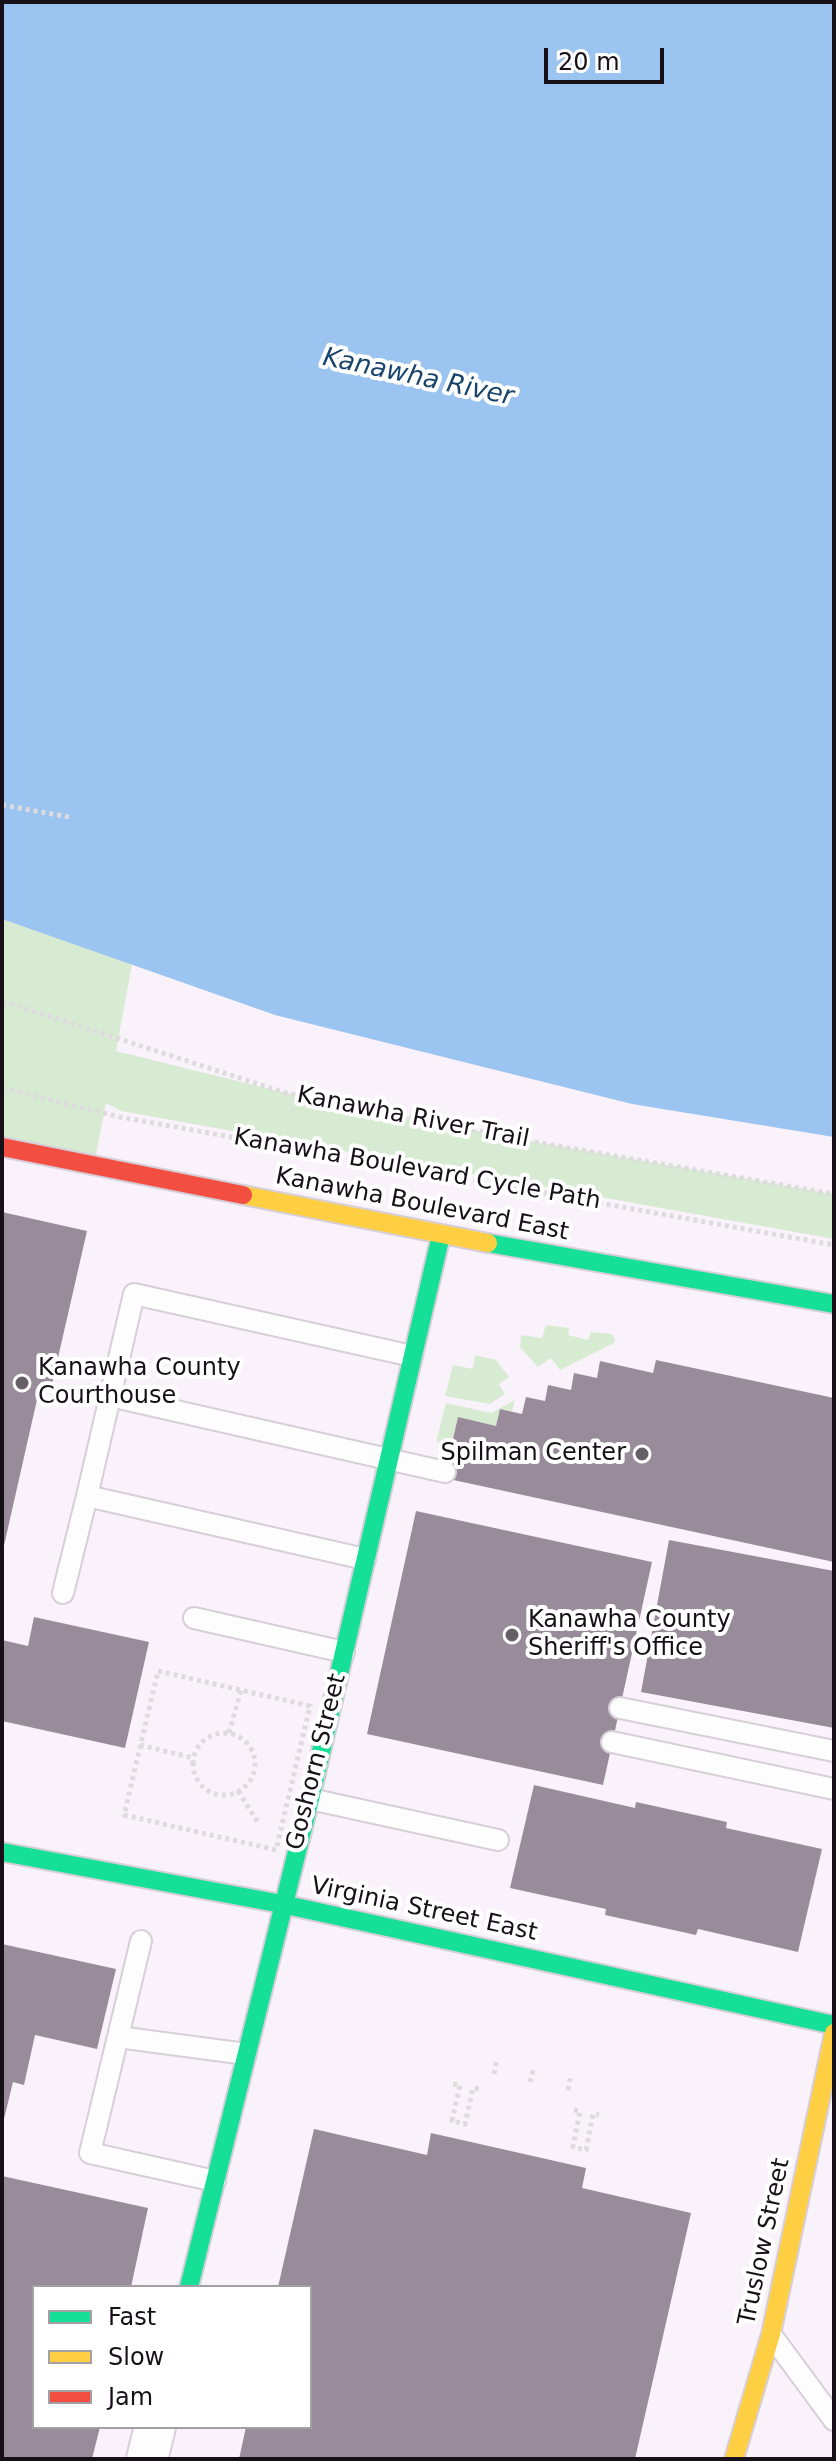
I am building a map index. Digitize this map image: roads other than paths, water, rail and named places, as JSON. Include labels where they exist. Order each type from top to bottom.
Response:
[{"type":"main road","name":"Kanawha Boulevard East","points":[[2,1147],[441,1235],[834,1304]]},
{"type":"main road","name":"Goshorn Street","points":[[189,2285],[310,1799],[441,1235]]},
{"type":"main road","name":"Virginia Street East","points":[[2,1852],[282,1904],[834,2025]]},
{"type":"main road","name":"Truslow Street","points":[[734,2459],[771,2334],[834,2033]]},
{"type":"street","points":[[147,2459],[154,2429]]},
{"type":"lane","points":[[63,1593],[134,1294],[412,1356]]},
{"type":"lane","points":[[110,1396],[445,1472]]},
{"type":"lane","points":[[87,1496],[365,1559]]},
{"type":"lane","points":[[194,1618],[344,1652]]},
{"type":"lane","points":[[620,1708],[834,1751]]},
{"type":"lane","points":[[612,1742],[834,1789]]},
{"type":"lane","points":[[310,1799],[498,1840]]},
{"type":"lane","points":[[141,1941],[90,2153],[215,2181]]},
{"type":"lane","points":[[118,2037],[246,2054]]},
{"type":"lane","points":[[771,2334],[834,2420]]},
{"type":"water","name":"Kanawha River","points":[[2,2],[834,3],[834,1137],[632,1104],[275,1015],[2,919]]},
{"type":"place","name":"Kanawha County Courthouse","points":[[22,1383]]},
{"type":"place","name":"Spilman Center","points":[[642,1454]]},
{"type":"place","name":"Kanawha County Sheriff's Office","points":[[512,1635]]}]
